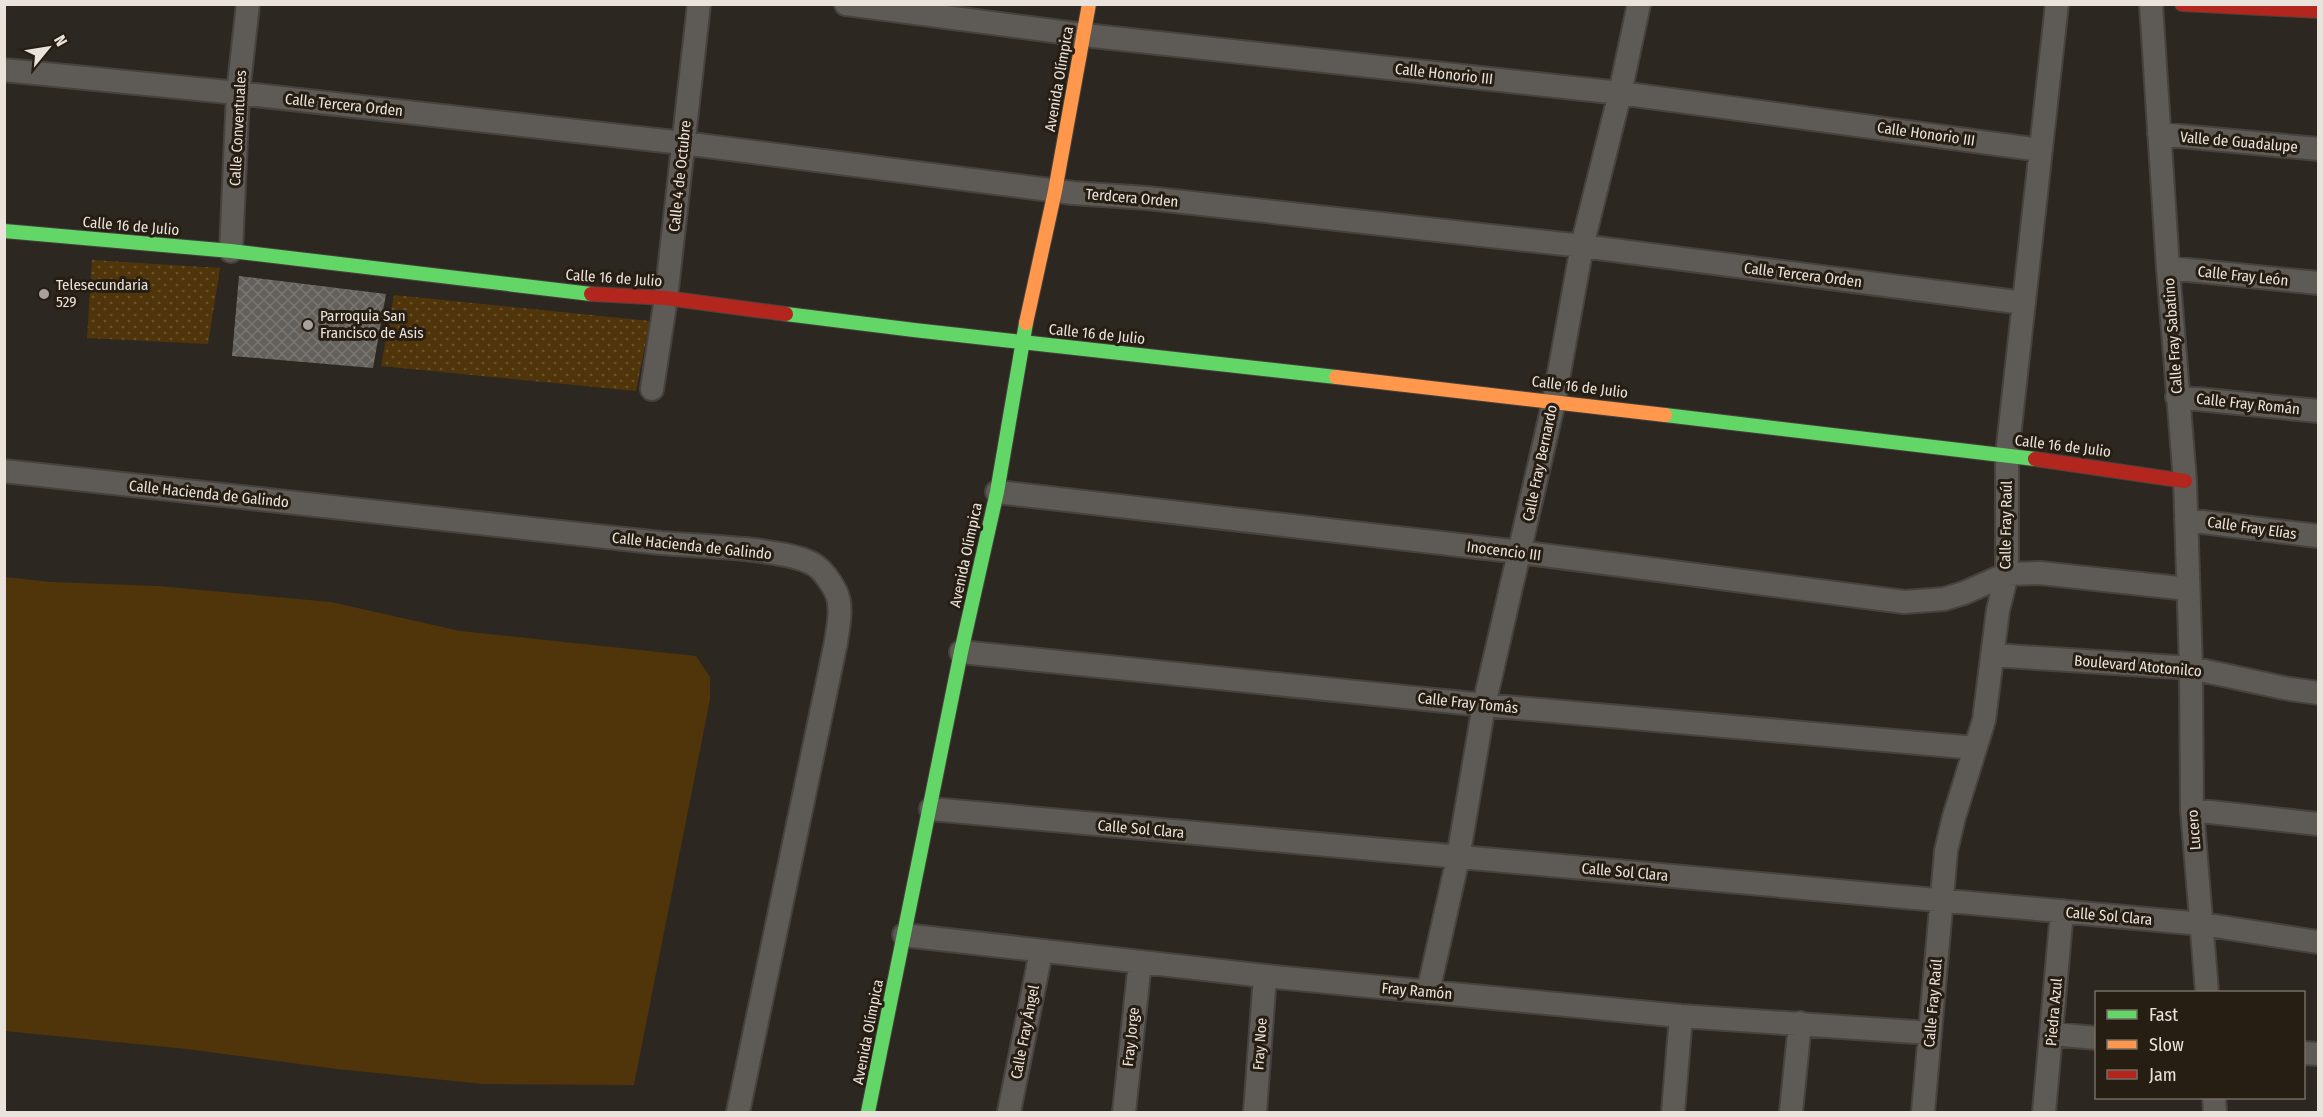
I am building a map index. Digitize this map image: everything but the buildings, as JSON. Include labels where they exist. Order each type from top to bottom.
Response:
[{"type":"street","name":"Calle Conventuales","points":[[231,251],[238,93],[248,4]]},
{"type":"street","name":"Calle 4 de Octubre","points":[[652,389],[666,298],[699,4]]},
{"type":"street","name":"Calle Honorio III","points":[[846,4],[1084,35],[1620,93],[2041,150]]},
{"type":"street","name":"Avenida Olímpica","points":[[868,1113],[961,652],[997,492],[1022,342],[1055,191],[1089,4]]},
{"type":"street","name":"Calle Fray Bernardo","points":[[1428,992],[1458,858],[1484,705],[1554,401],[1582,246],[1620,93],[1639,4]]},
{"type":"street","name":"Calle Fray Raúl","points":[[1923,1113],[1946,851],[1984,720],[1998,610],[2007,574],[2007,455],[2057,4]]},
{"type":"street","name":"Calle Fray Sabatino","points":[[2151,4],[2177,397],[2185,481],[2191,668]]},
{"type":"street","points":[[2182,4],[2319,11]]},
{"type":"street","name":"Calle Tercera Orden","points":[[4,70],[238,93],[683,143]]},
{"type":"street","name":"Valle de Guadalupe","points":[[2159,134],[2319,149]]},
{"type":"street","name":"Terdcera Orden","points":[[683,143],[1055,191],[1147,198],[1582,246]]},
{"type":"street","name":"Calle 16 de Julio","points":[[4,231],[231,251],[578,293],[666,298],[1022,342],[1554,401],[2007,455],[2185,481]]},
{"type":"street","name":"Calle Tercera Orden","points":[[1582,246],[2025,303]]},
{"type":"street","name":"Calle Fray León","points":[[2168,268],[2319,283]]},
{"type":"street","name":"Calle Fray Román","points":[[2177,397],[2319,411]]},
{"type":"street","name":"Calle Hacienda de Galindo","points":[[4,471],[650,542],[762,552],[795,557],[813,564],[827,577],[837,594],[840,615],[738,1113]]},
{"type":"street","name":"Inocencio III","points":[[997,492],[1521,552],[1904,602],[1944,599],[2007,574]]},
{"type":"street","name":"Calle Fray Elías","points":[[2186,519],[2319,536]]},
{"type":"street","points":[[2007,574],[2040,573],[2188,589]]},
{"type":"street","name":"Calle Fray Tomás","points":[[961,652],[1484,705],[1975,748]]},
{"type":"street","name":"Boulevard Atotonilco","points":[[1992,655],[2191,668],[2284,688],[2319,693]]},
{"type":"street","name":"Lucero","points":[[2191,668],[2192,810],[2207,991]]},
{"type":"street","name":"Calle Sol Clara","points":[[931,809],[2202,924],[2319,942]]},
{"type":"street","points":[[2192,810],[2319,824]]},
{"type":"street","name":"Piedra Azul","points":[[2044,1113],[2062,911]]},
{"type":"street","name":"Fray Ramón","points":[[904,935],[1041,952],[1428,992],[1681,1016],[1930,1033]]},
{"type":"street","name":"Calle Fray Ángel","points":[[1009,1113],[1041,952]]},
{"type":"street","name":"Fray Jorge","points":[[1124,1113],[1140,962]]},
{"type":"street","name":"Fray Noe","points":[[1255,1113],[1265,976]]},
{"type":"street","points":[[1673,1113],[1681,1016]]},
{"type":"street","points":[[1791,1113],[1800,1023]]},
{"type":"street","points":[[2052,1034],[2095,1038]]},
{"type":"shaded area","points":[[92,260],[220,268],[208,344],[87,338]]},
{"type":"shaded area","points":[[394,295],[650,321],[636,391],[381,366]]},
{"type":"shaded area","points":[[5,577],[51,582],[158,586],[331,602],[460,631],[696,656],[710,677],[710,699],[634,1085],[483,1084],[337,1069],[187,1049],[5,1031]]},
{"type":"traffic: fast","points":[[4,231],[231,251],[591,294]]},
{"type":"traffic: fast","points":[[786,314],[1336,377]]},
{"type":"traffic: fast","points":[[868,1112],[961,652],[997,492],[1026,323]]},
{"type":"traffic: fast","points":[[1665,415],[2035,459]]},
{"type":"traffic: slow","points":[[1026,323],[1055,191],[1089,4]]},
{"type":"traffic: slow","points":[[1336,377],[1665,415]]},
{"type":"traffic: jam","points":[[2182,4],[2318,11]]},
{"type":"traffic: jam","points":[[591,294],[666,298],[786,314]]},
{"type":"traffic: jam","points":[[2035,459],[2185,481]]},
{"type":"place","name":"Telesecundaria 529","points":[[44,294]]},
{"type":"place","name":"Parroquia San Francisco de Asis","points":[[308,325]]}]
